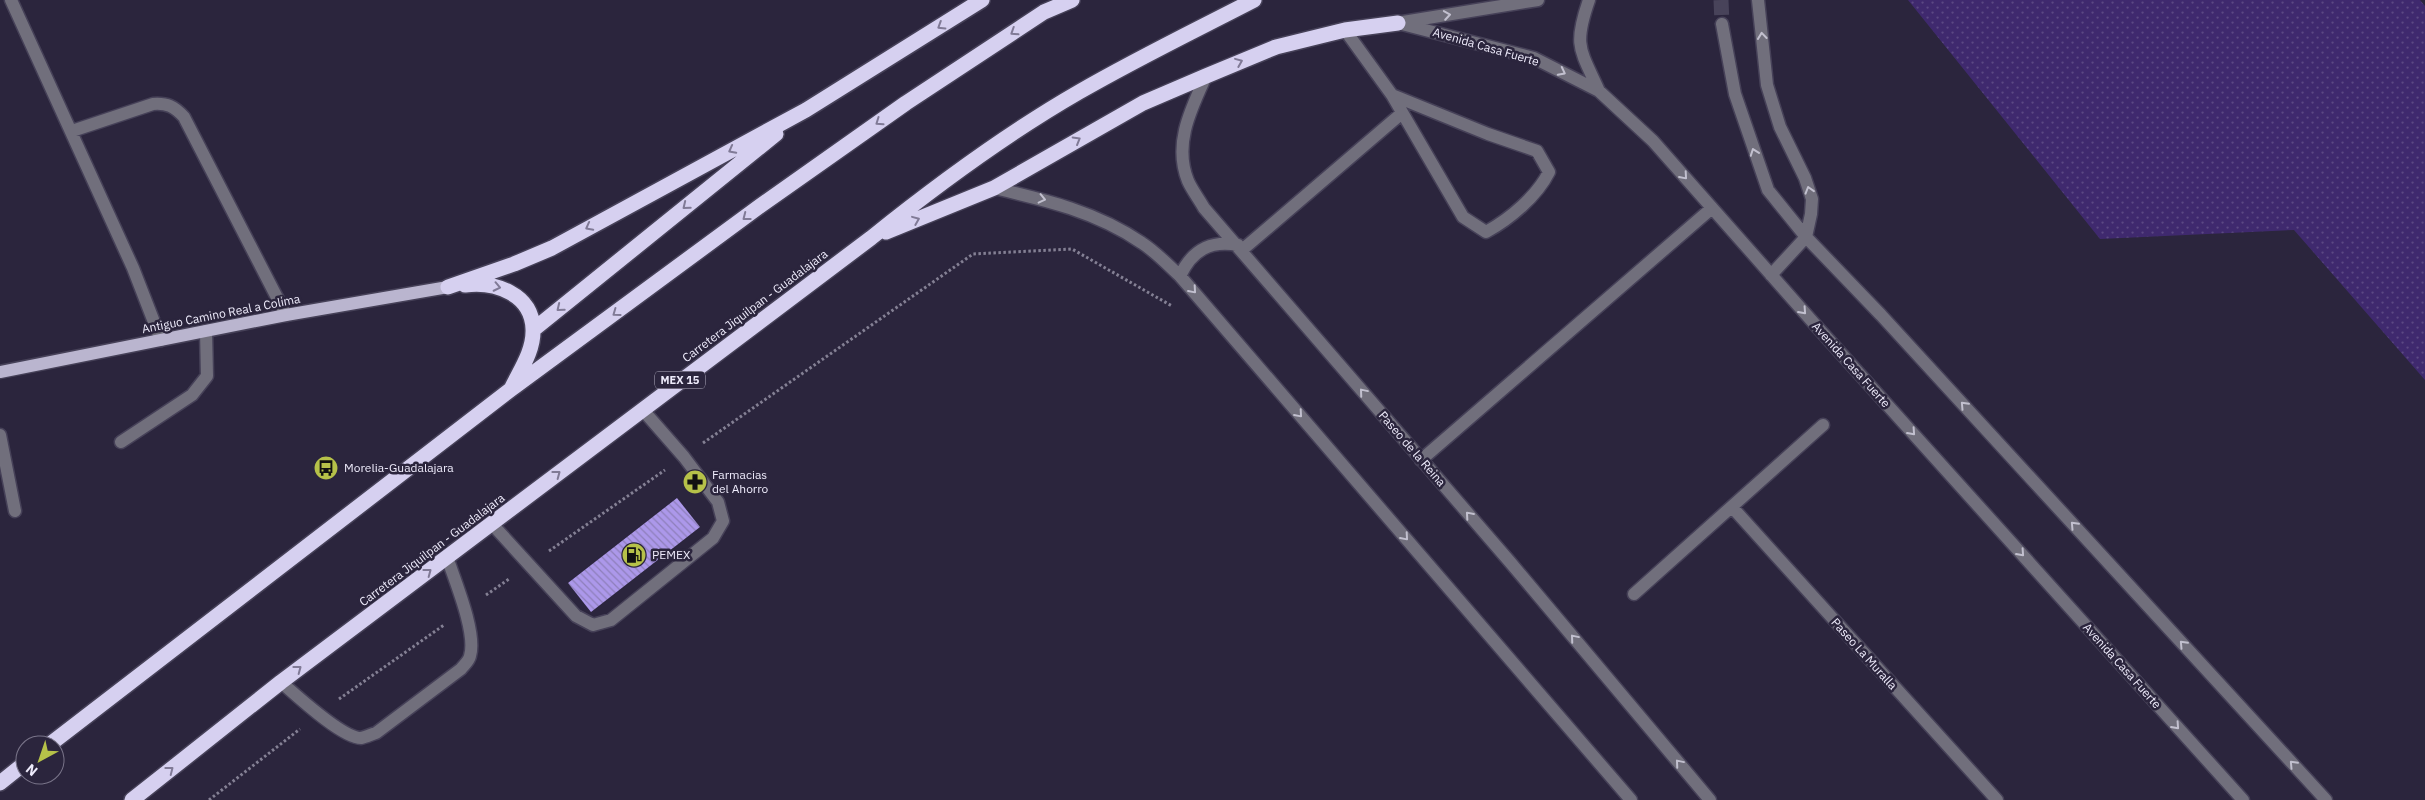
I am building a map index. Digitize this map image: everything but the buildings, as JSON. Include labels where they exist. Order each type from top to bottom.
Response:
[{"type":"highway","points":[[448,287],[514,264],[552,248],[806,110],[982,0]]},
{"type":"highway","points":[[62,735],[510,390],[760,206],[906,102],[1064,0]]},
{"type":"highway","points":[[1044,12],[1072,0]]},
{"type":"highway","name":"Carretera Jiquilpan - Guadalajara","points":[[132,800],[281,682],[871,238],[922,196],[978,156],[1078,92],[1254,0]]},
{"type":"highway","points":[[871,238],[994,188],[1143,103],[1276,47],[1345,30],[1398,23]]},
{"type":"highway","points":[[533,330],[806,110]]},
{"type":"highway","points":[[448,287],[474,284],[505,289],[519,297],[531,316],[533,330],[525,363],[510,390]]},
{"type":"highway","points":[[0,783],[15,771]]},
{"type":"main road","name":"Antiguo Camino Real a Colima","points":[[0,372],[286,315],[448,287]]},
{"type":"street","points":[[11,0],[133,268],[160,340]]},
{"type":"street","points":[[1398,23],[1538,0]]},
{"type":"street","points":[[1589,0],[1579,28],[1580,49],[1599,91]]},
{"type":"street","points":[[1758,0],[1766,85],[1780,127],[1805,178],[1812,199],[1806,237],[1771,275]]},
{"type":"street","name":"Avenida Casa Fuerte","points":[[1398,23],[1534,58],[1599,91],[1653,141],[2243,800]]},
{"type":"street","points":[[1722,24],[1735,94],[1768,190],[1806,237],[1881,315],[2326,800]]},
{"type":"street","points":[[1345,30],[1392,94],[1463,217],[1486,232],[1498,226],[1542,186],[1548,172],[1537,151],[1488,134],[1392,94]]},
{"type":"street","name":"Paseo de la Reina","points":[[1206,76],[1188,117],[1182,156],[1188,181],[1204,208],[1240,247],[1510,562],[1710,800]]},
{"type":"street","points":[[72,131],[153,104],[165,103],[176,108],[184,117],[286,315]]},
{"type":"street","points":[[1180,276],[1186,263],[1196,252],[1209,245],[1224,243],[1240,247],[1402,113]]},
{"type":"street","points":[[994,188],[1053,202],[1115,226],[1144,244],[1180,276],[1631,800]]},
{"type":"street","points":[[1421,460],[1712,208]]},
{"type":"street","points":[[121,442],[192,395],[207,376],[206,331]]},
{"type":"street","points":[[492,524],[576,616],[593,625],[611,620],[713,538],[723,521],[718,502],[684,457],[642,409]]},
{"type":"street","points":[[1634,594],[1823,425]]},
{"type":"street","points":[[0,435],[15,511]]},
{"type":"street","name":"Paseo La Muralla","points":[[1732,507],[1997,800]]},
{"type":"street","points":[[281,682],[345,733],[360,738],[376,733],[461,669],[470,657],[471,643],[465,610],[447,557]]},
{"type":"path","points":[[209,800],[319,714],[973,254],[1072,249],[1172,306],[1178,313]]},
{"type":"shaded area","points":[[1908,0],[2420,0],[2425,6],[2425,380],[2294,230],[2100,239]]},
{"type":"tunnel","points":[[1721,0],[1722,24]]},
{"type":"place","name":"Morelia-Guadalajara","points":[[326,468]]},
{"type":"place","name":"Farmacias del Ahorro","points":[[695,482]]},
{"type":"place","name":"PEMEX","points":[[634,555]]}]
